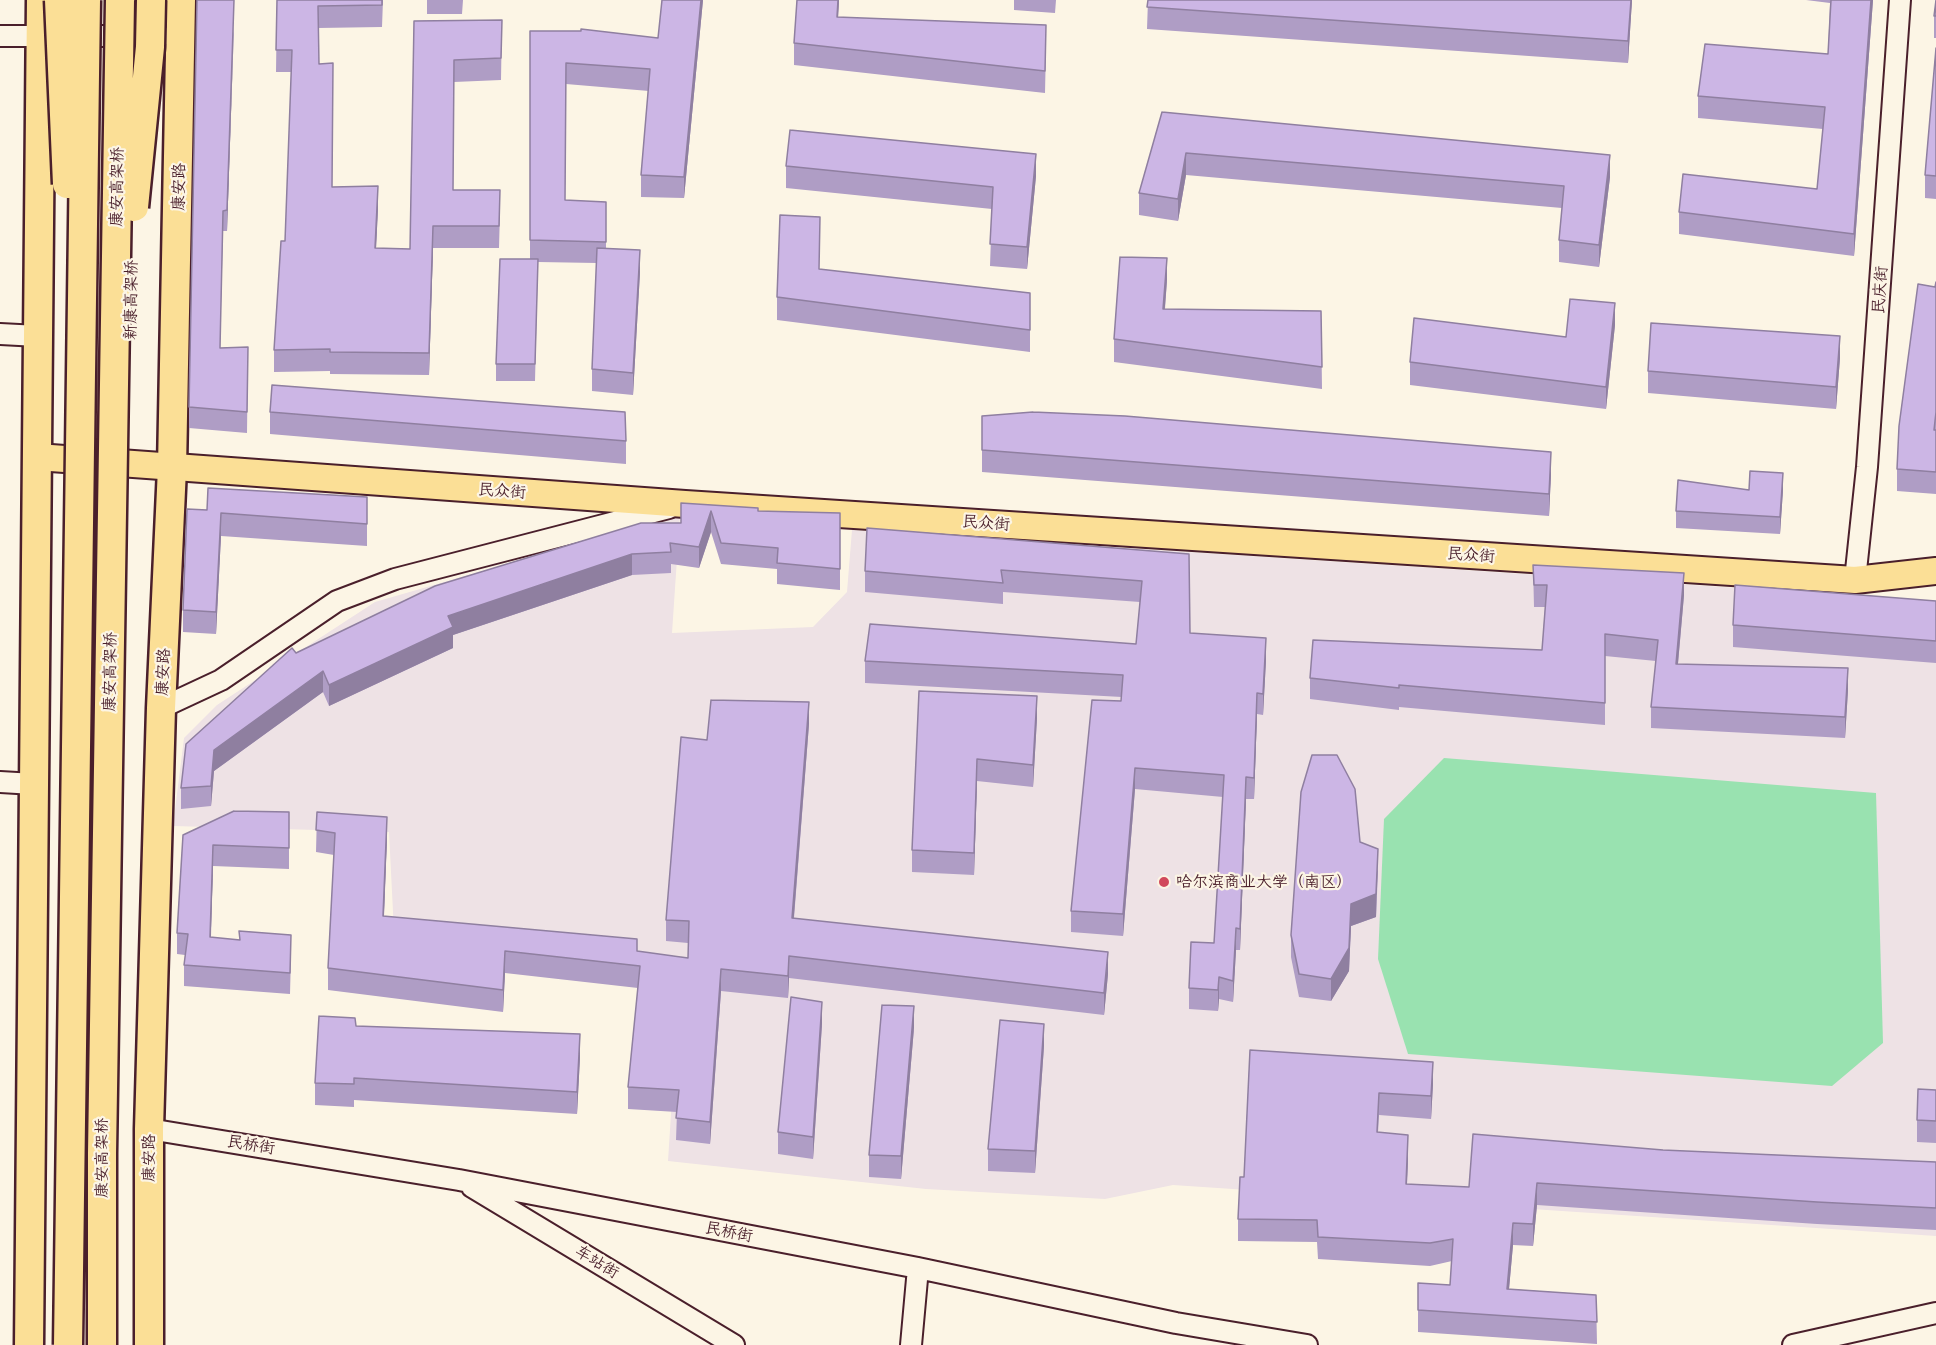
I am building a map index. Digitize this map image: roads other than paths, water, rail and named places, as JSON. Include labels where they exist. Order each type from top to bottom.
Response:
[{"type":"highway","points":[[29,1345],[41,0]]},
{"type":"highway","points":[[59,0],[69,218],[66,404],[80,564]]},
{"type":"highway","name":"康安高架桥","points":[[68,1345],[86,0]]},
{"type":"highway","name":"康安高架桥","points":[[102,1345],[120,0]]},
{"type":"highway","name":"新康高架桥","points":[[111,565],[129,396],[132,219],[150,47],[150,0]]},
{"type":"highway","name":"康安路","points":[[149,1345],[149,1129],[161,708],[172,468],[182,0]]},
{"type":"main road","name":"民众街","points":[[37,457],[685,504],[1855,580],[1936,571]]},
{"type":"street","name":"民庆街","points":[[1855,580],[1867,467],[1900,0]]},
{"type":"street","points":[[0,36],[182,37]]},
{"type":"street","points":[[0,334],[38,336]]},
{"type":"street","points":[[161,708],[221,680],[337,601],[395,579],[685,504]]},
{"type":"street","points":[[0,782],[34,784]]},
{"type":"street","name":"民桥街","points":[[149,1129],[459,1180],[918,1268],[1176,1323],[1307,1345]]},
{"type":"street","name":"车站街","points":[[459,1180],[734,1345]]},
{"type":"street","points":[[911,1345],[918,1268]]},
{"type":"street","points":[[1793,1345],[1936,1313]]},
{"type":"place","name":"哈尔滨商业大学（南区）","points":[[1164,882]]}]
